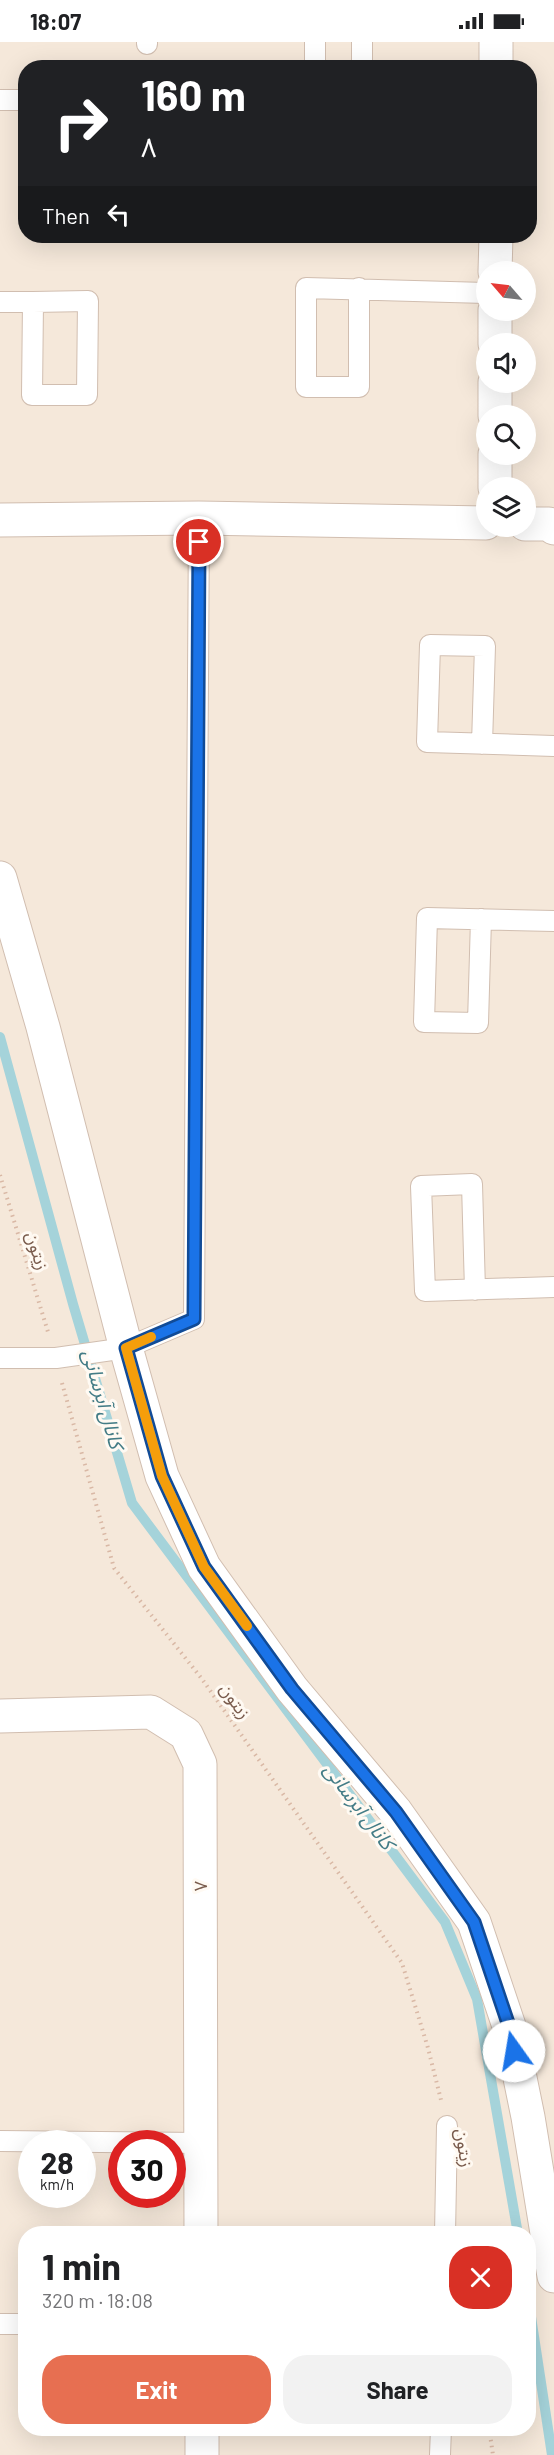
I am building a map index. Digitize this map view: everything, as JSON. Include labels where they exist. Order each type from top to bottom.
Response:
[{"type":"street","points":[[496,42],[496,60]]},
{"type":"street","points":[[495,261],[496,243]]},
{"type":"street","points":[[0,520],[199,518],[476,523]]},
{"type":"street","points":[[536,524],[549,524],[554,528]]},
{"type":"street","points":[[0,878],[43,1027],[119,1348],[162,1476],[204,1567],[292,1689],[396,1812],[474,1922],[510,2029],[528,2117],[554,2276]]},
{"type":"street","name":"۷","points":[[0,1716],[151,1712],[186,1734],[201,1764],[201,2226]]},
{"type":"street","points":[[202,2436],[202,2455]]},
{"type":"lane","points":[[315,42],[315,60]]},
{"type":"lane","points":[[362,42],[362,60]]},
{"type":"lane","points":[[0,100],[18,100]]},
{"type":"lane","points":[[359,288],[359,387],[306,387],[306,288],[359,288],[476,293]]},
{"type":"lane","points":[[0,302],[88,301],[87,395],[32,396],[33,302]]},
{"type":"lane","points":[[0,1358],[56,1358],[119,1348],[194,1319],[199,518]]},
{"type":"lane","points":[[482,744],[485,646],[430,645],[427,742],[482,744],[554,746]]},
{"type":"lane","points":[[481,919],[478,1023],[424,1022],[427,918],[481,919],[554,921]]},
{"type":"lane","points":[[475,1290],[472,1184],[421,1186],[425,1292],[554,1287]]},
{"type":"lane","points":[[445,2226],[447,2126]]},
{"type":"lane","points":[[0,2141],[201,2143]]},
{"type":"lane","points":[[0,2324],[18,2324]]},
{"type":"lane","points":[[440,2455],[441,2436]]},
{"type":"path","name":"زیتون","points":[[0,1175],[56,1358],[114,1568],[202,1679],[402,1963],[428,2048],[447,2126]]},
{"type":"path","points":[[490,2436],[492,2455]]},
{"type":"shaded area","points":[[0,42],[554,42],[554,2455],[0,2455]]},
{"type":"waterway","name":"کانال آبرسانی","points":[[0,1037],[73,1304],[132,1503],[445,1922],[477,1999],[517,2226]]},
{"type":"waterway","name":"کانال آبرسانی","points":[[536,2350],[552,2455]]},
{"type":"slow traffic","points":[[151,1337],[126,1348],[162,1476],[204,1567],[247,1626]]},
{"type":"route","points":[[199,542],[194,1319],[126,1348],[162,1476],[204,1567],[292,1689],[396,1812],[474,1922],[510,2029],[514,2051]]}]
